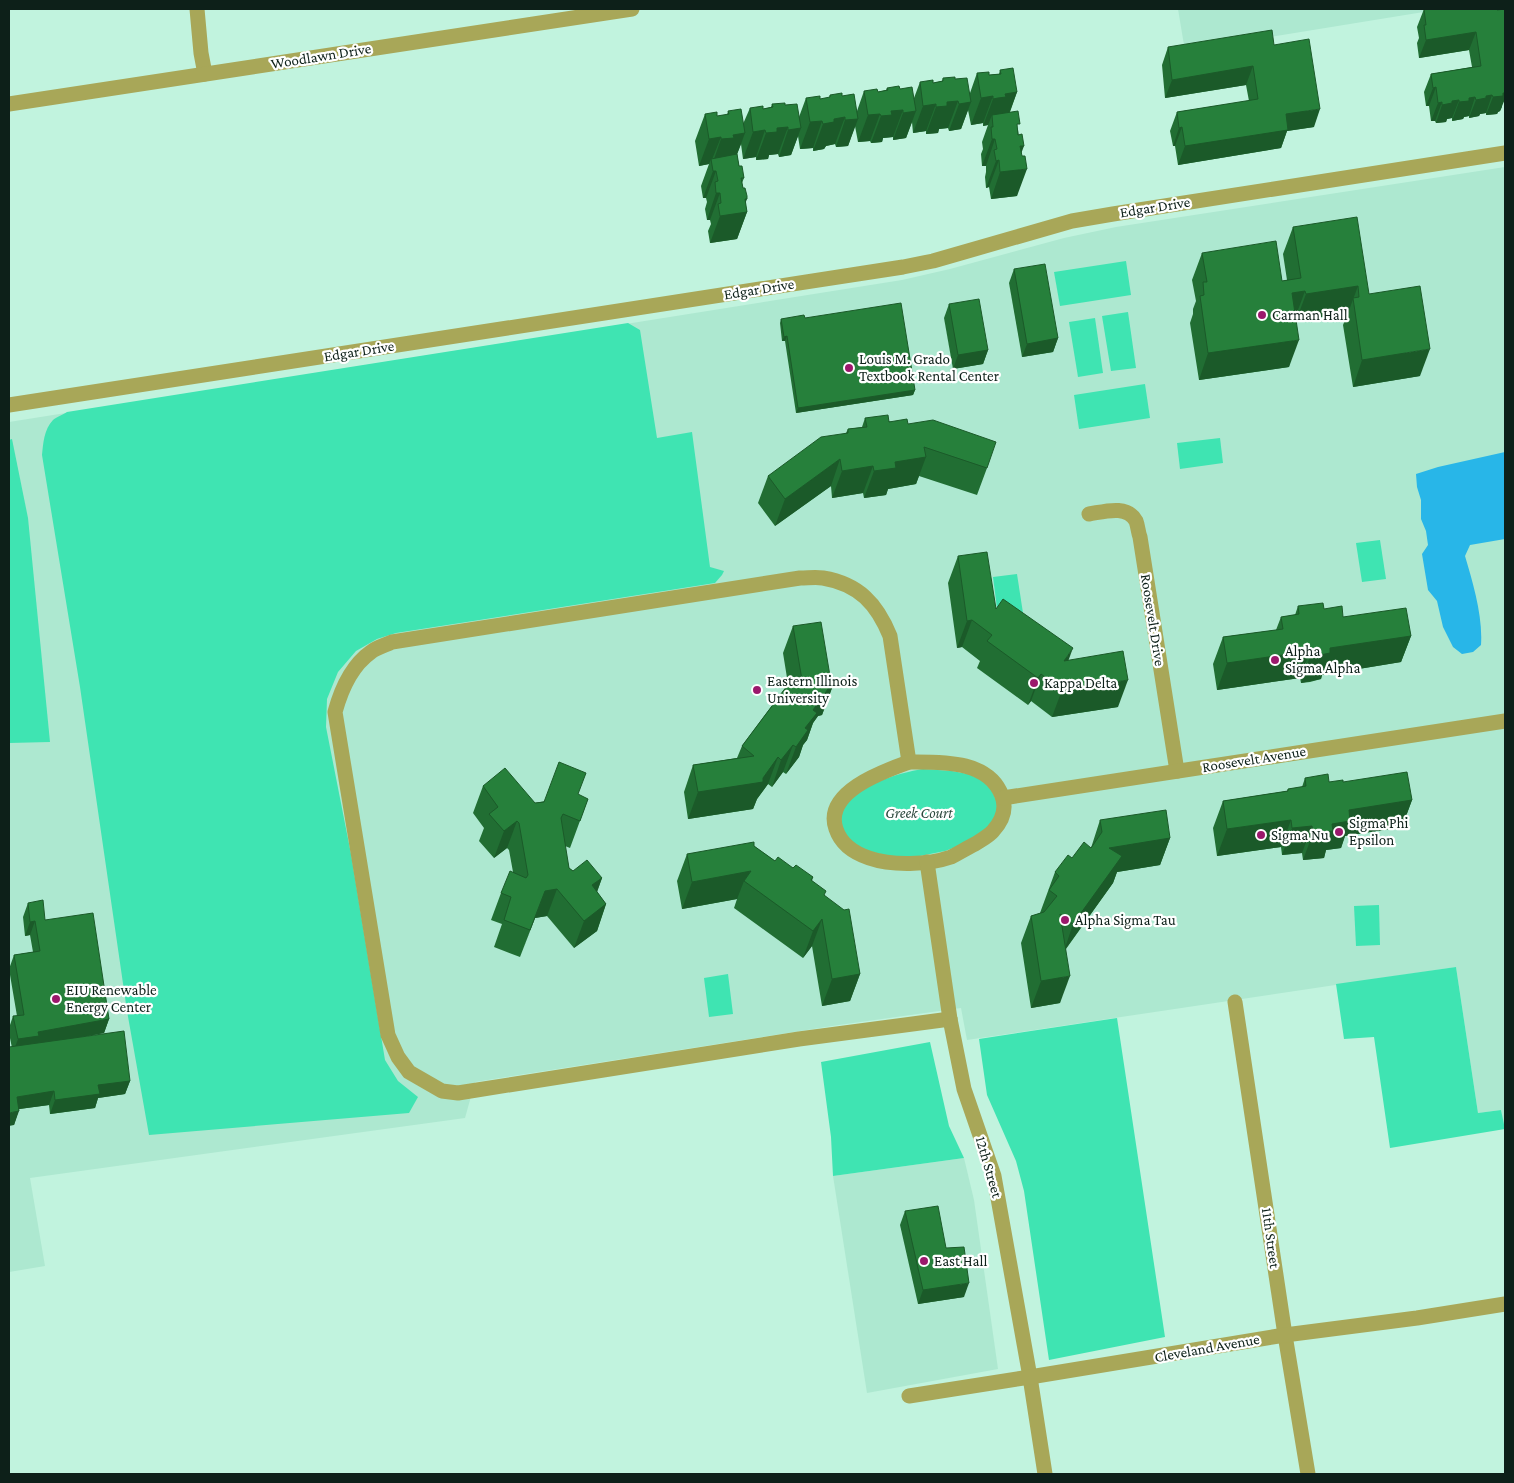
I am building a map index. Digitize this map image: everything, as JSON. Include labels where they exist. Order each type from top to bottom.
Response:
[{"type":"street","points":[[198,9],[201,53],[205,74]]},
{"type":"street","name":"Woodlawn Drive","points":[[9,104],[632,9]]},
{"type":"street","name":"Edgar Drive","points":[[9,404],[903,267],[933,261],[1072,221],[1505,153]]},
{"type":"street","name":"Roosevelt Drive","points":[[1088,514],[1118,510],[1129,513],[1135,520],[1140,537],[1178,771]]},
{"type":"street","points":[[909,762],[890,636],[883,619],[858,590],[823,578],[800,578],[392,642],[371,651],[348,677],[340,694],[335,712],[388,1035],[398,1058],[409,1072],[442,1091],[458,1093],[799,1039],[950,1019]]},
{"type":"street","name":"Roosevelt Avenue","points":[[1003,798],[1505,720]]},
{"type":"street","points":[[909,762],[937,762],[972,767],[990,778],[998,786],[1003,798],[1005,806],[1002,819],[993,832],[951,857],[927,862],[911,864],[878,861],[862,856],[839,837],[834,825],[835,809],[841,800],[854,788],[884,771],[909,762]]},
{"type":"street","name":"12th Street","points":[[927,862],[950,1019],[964,1089],[994,1176],[1045,1474]]},
{"type":"street","name":"11th Street","points":[[1236,1002],[1285,1335],[1308,1474]]},
{"type":"street","name":"Cleveland Avenue","points":[[909,1396],[1030,1378],[1285,1335],[1417,1318],[1505,1304]]},
{"type":"shaded area","points":[[1178,9],[1442,9],[1185,51]]},
{"type":"shaded area","name":"Eastern Illinois University","points":[[1505,167],[1505,1134],[1501,1110],[1478,1113],[1456,967],[967,1040],[961,1008],[839,1025],[475,1082],[465,1118],[30,1178],[45,1266],[9,1272],[9,422],[902,280],[1064,238],[1116,227]]},
{"type":"shaded area","points":[[964,1158],[974,1200],[998,1369],[867,1393],[833,1176]]},
{"type":"green space","points":[[1126,261],[1131,295],[1060,306],[1054,272]]},
{"type":"green space","points":[[1128,312],[1136,368],[1111,371],[1102,316]]},
{"type":"green space","points":[[1095,318],[1103,373],[1078,377],[1069,322]]},
{"type":"green space","points":[[628,323],[640,330],[657,438],[692,432],[710,567],[724,571],[722,575],[715,583],[396,633],[377,639],[356,651],[338,672],[327,699],[326,727],[351,854],[385,1060],[398,1081],[418,1097],[409,1113],[149,1135],[127,1011],[80,687],[42,455],[44,437],[50,424],[54,419],[67,412]]},
{"type":"green space","points":[[1145,384],[1150,418],[1079,429],[1074,395]]},
{"type":"green space","points":[[1220,438],[1223,463],[1180,469],[1177,443]]},
{"type":"green space","points":[[12,439],[28,518],[50,742],[9,743],[9,440]]},
{"type":"green space","points":[[1380,540],[1386,579],[1362,582],[1356,543]]},
{"type":"green space","points":[[1017,574],[1023,613],[998,616],[993,577]]},
{"type":"green space","name":"Greek Court","points":[[923,769],[968,774],[989,785],[998,804],[996,818],[991,825],[964,844],[945,851],[910,858],[888,856],[861,849],[845,837],[841,818],[844,808],[851,799],[861,791],[887,778]]},
{"type":"green space","points":[[1379,905],[1380,945],[1356,946],[1354,906]]},
{"type":"green space","points":[[1456,967],[1478,1113],[1501,1110],[1505,1129],[1390,1148],[1374,1037],[1344,1039],[1336,984]]},
{"type":"green space","points":[[728,974],[733,1014],[709,1017],[704,978]]},
{"type":"green space","points":[[1117,1018],[1165,1337],[1049,1360],[1024,1191],[1016,1161],[987,1095],[979,1039]]},
{"type":"green space","points":[[930,1042],[949,1126],[964,1158],[833,1176],[831,1137],[821,1062]]},
{"type":"water","points":[[1505,452],[1505,539],[1470,545],[1465,556],[1479,611],[1481,645],[1473,652],[1462,654],[1453,647],[1443,627],[1437,601],[1428,590],[1422,554],[1428,545],[1426,531],[1421,519],[1421,500],[1416,474],[1438,467]]},
{"type":"building","points":[[1424,9],[1505,9],[1505,93],[1503,93],[1503,96],[1493,97],[1492,95],[1476,100],[1475,97],[1469,98],[1469,101],[1452,101],[1452,103],[1442,105],[1442,102],[1438,103],[1436,87],[1433,88],[1431,74],[1481,66],[1476,32],[1426,40]]},
{"type":"building","points":[[1272,30],[1274,45],[1309,39],[1320,109],[1286,114],[1288,130],[1185,146],[1182,127],[1179,128],[1177,112],[1258,99],[1253,66],[1172,80],[1168,47]]},
{"type":"building","points":[[1013,68],[1017,92],[1005,94],[1006,97],[993,99],[993,96],[981,98],[977,73],[1001,74],[1000,70]]},
{"type":"building","points":[[955,77],[955,79],[967,78],[971,102],[959,104],[958,101],[947,102],[947,106],[936,107],[936,104],[923,106],[920,82],[933,80],[933,83],[943,81],[943,78]]},
{"type":"building","points":[[899,86],[900,89],[912,87],[916,111],[903,113],[903,110],[891,111],[892,115],[881,116],[880,114],[868,115],[864,91],[877,89],[878,92]]},
{"type":"building","points":[[842,93],[842,96],[854,94],[858,119],[845,120],[845,117],[823,124],[822,121],[810,122],[806,98],[820,96],[820,99]]},
{"type":"building","points":[[785,103],[785,105],[797,104],[801,128],[788,130],[788,127],[777,128],[777,132],[766,133],[765,130],[753,132],[750,108],[763,106],[763,109],[773,107],[772,104]]},
{"type":"building","points":[[741,109],[745,133],[733,135],[734,138],[721,139],[721,137],[709,139],[705,114],[717,112],[717,116],[729,114],[728,111]]},
{"type":"building","points":[[1018,111],[1020,124],[1017,124],[1018,135],[1022,134],[1024,146],[1020,146],[1022,156],[1025,156],[1027,169],[1000,172],[999,160],[996,161],[994,150],[997,149],[995,139],[992,139],[992,115]]},
{"type":"building","points":[[737,154],[739,166],[742,166],[744,178],[741,178],[747,196],[747,199],[745,199],[747,212],[720,216],[718,204],[721,203],[720,193],[716,193],[715,182],[718,181],[716,171],[713,171],[711,159]]},
{"type":"building","points":[[1357,217],[1369,294],[1420,286],[1430,349],[1362,360],[1353,298],[1359,297],[1358,286],[1306,294],[1305,291],[1292,293],[1299,340],[1208,353],[1200,296],[1204,295],[1203,282],[1207,282],[1202,253],[1276,241],[1282,281],[1301,278],[1293,227]]},
{"type":"building","points":[[1045,264],[1058,338],[1027,344],[1014,269]]},
{"type":"building","points":[[979,299],[988,350],[958,355],[949,304]]},
{"type":"building","name":"Louis M. Grado Textbook Rental Center","points":[[901,303],[915,390],[798,408],[787,336],[784,337],[781,319],[804,315],[805,318]]},
{"type":"building","points":[[888,415],[889,422],[907,419],[908,424],[933,420],[996,442],[987,468],[924,447],[926,457],[895,462],[896,468],[874,471],[873,466],[842,471],[840,459],[785,499],[768,476],[821,437],[848,433],[848,429],[867,427],[865,418]]},
{"type":"building","points":[[987,552],[996,609],[1003,599],[1073,648],[1064,661],[1123,651],[1128,680],[1062,690],[1041,674],[1038,678],[987,641],[992,635],[972,620],[967,621],[958,556]]},
{"type":"building","points":[[1323,603],[1324,609],[1342,606],[1343,617],[1406,608],[1411,636],[1330,648],[1330,653],[1320,655],[1310,656],[1310,651],[1227,663],[1223,637],[1283,629],[1281,617],[1299,614],[1298,606]]},
{"type":"building","points":[[821,622],[832,688],[828,689],[813,710],[817,713],[805,728],[808,730],[796,747],[793,745],[781,760],[778,757],[763,778],[763,782],[698,792],[693,765],[754,756],[742,746],[793,678],[803,686],[793,626]]},
{"type":"building","points":[[559,762],[586,773],[578,794],[588,799],[580,821],[563,814],[561,818],[569,868],[573,871],[587,860],[602,878],[592,885],[606,904],[584,921],[557,889],[545,891],[530,930],[504,920],[511,897],[501,893],[510,871],[526,878],[528,875],[519,823],[517,821],[504,831],[489,814],[498,807],[483,786],[505,768],[535,803],[544,802]]},
{"type":"building","points":[[1407,772],[1412,800],[1349,810],[1350,821],[1332,824],[1333,831],[1313,833],[1312,826],[1292,828],[1291,820],[1227,829],[1223,801],[1288,791],[1288,789],[1306,786],[1305,778],[1328,774],[1329,782],[1343,780],[1343,782]]},
{"type":"building","points":[[1166,810],[1170,838],[1109,848],[1122,856],[1073,924],[1060,914],[1070,976],[1041,981],[1031,916],[1044,912],[1057,896],[1049,890],[1059,876],[1055,872],[1068,855],[1072,858],[1084,842],[1091,848],[1102,832],[1100,820]]},
{"type":"building","points":[[754,842],[754,846],[775,861],[778,857],[793,868],[796,865],[813,877],[811,880],[826,891],[824,895],[844,910],[849,909],[860,974],[832,979],[822,919],[813,931],[744,881],[751,871],[692,882],[687,854]]},
{"type":"building","name":"EIU Renewable Energy Center","points":[[43,900],[45,920],[93,913],[109,1019],[38,1032],[39,1036],[18,1039],[13,1016],[24,1015],[14,955],[40,951],[35,921],[30,922],[28,903]]},
{"type":"building","name":"EIU Renewable Energy Center","points":[[124,1031],[130,1081],[98,1085],[100,1094],[55,1100],[54,1091],[17,1097],[19,1111],[9,1113],[9,1047]]},
{"type":"building","name":"East Hall","points":[[938,1206],[946,1248],[964,1247],[969,1283],[923,1290],[905,1211]]},
{"type":"place","name":"Carman Hall","points":[[1262,315]]},
{"type":"place","name":"Louis M. Grado Textbook Rental Center","points":[[849,368]]},
{"type":"place","name":"Alpha Sigma Alpha","points":[[1275,660]]},
{"type":"place","name":"Kappa Delta","points":[[1034,683]]},
{"type":"place","name":"Eastern Illinois University","points":[[757,690]]},
{"type":"place","name":"Sigma Phi Epsilon","points":[[1339,832]]},
{"type":"place","name":"Sigma Nu","points":[[1261,835]]},
{"type":"place","name":"Alpha Sigma Tau","points":[[1065,920]]},
{"type":"place","name":"EIU Renewable Energy Center","points":[[56,999]]},
{"type":"place","name":"East Hall","points":[[924,1261]]}]
